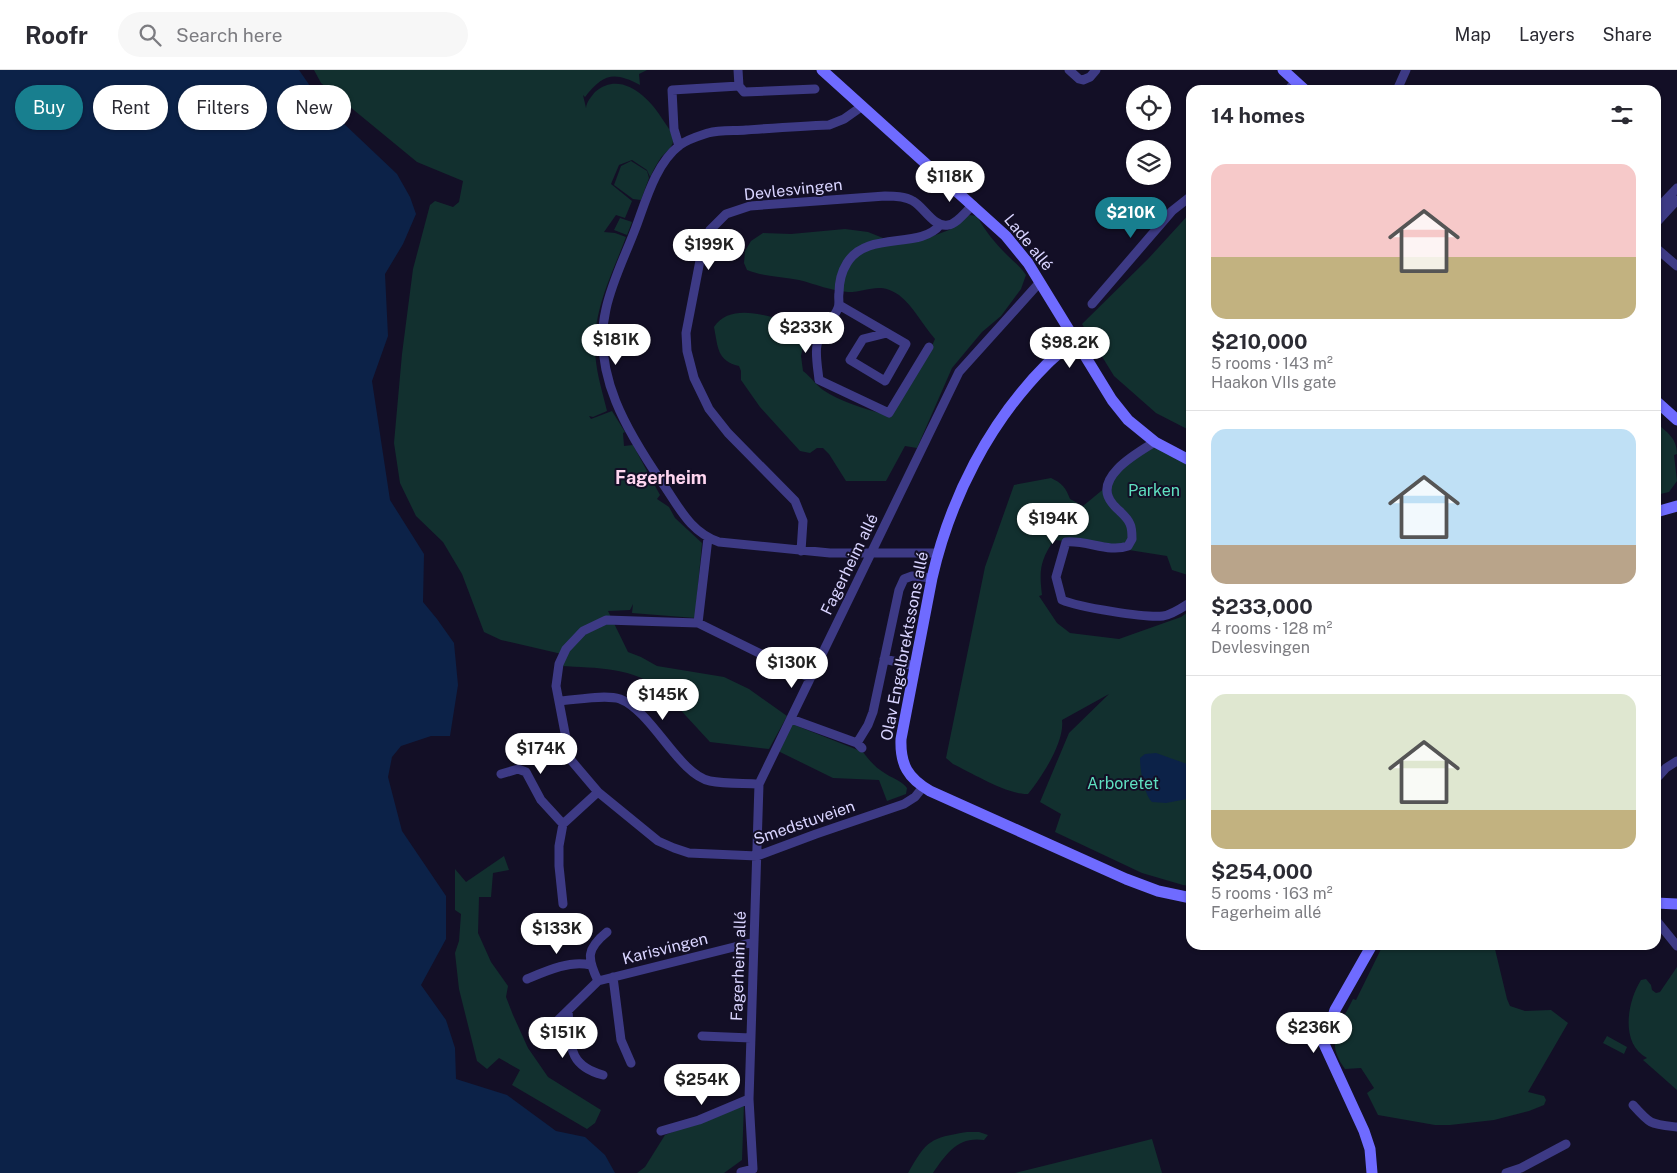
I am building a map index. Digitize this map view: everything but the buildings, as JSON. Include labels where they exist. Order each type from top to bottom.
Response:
[{"type":"street","points":[[738,70],[739,86],[744,92],[815,89]]},
{"type":"street","name":"Lade allé","points":[[822,70],[1006,236],[1023,256],[1112,400],[1128,420],[1155,442],[1186,458]]},
{"type":"street","points":[[1069,70],[1079,79],[1084,80],[1090,77],[1096,70]]},
{"type":"street","points":[[1283,70],[1291,85]]},
{"type":"street","points":[[1399,85],[1406,70]]},
{"type":"street","points":[[679,146],[674,128],[672,90],[739,86]]},
{"type":"street","points":[[861,107],[844,119],[829,124],[710,133],[690,139],[679,146],[660,170],[614,285],[606,309],[602,331],[602,354],[609,387],[623,418],[678,509],[708,538],[720,542],[830,553],[938,553]]},
{"type":"street","points":[[1661,205],[1677,188]]},
{"type":"street","name":"Devlesvingen","points":[[801,551],[803,521],[795,501],[728,433],[709,409],[694,378],[687,351],[686,333],[706,237],[716,222],[726,214],[750,206],[885,196],[899,197],[912,201],[940,225]]},
{"type":"street","points":[[1092,304],[1172,211],[1186,200]]},
{"type":"street","points":[[1661,218],[1677,200]]},
{"type":"street","points":[[930,347],[890,413],[818,380],[817,344],[839,305],[838,292],[842,272],[858,250],[885,242],[928,235],[940,225],[951,224],[973,205]]},
{"type":"street","points":[[1661,252],[1677,266]]},
{"type":"street","name":"Fagerheim allé","points":[[741,1172],[753,1169],[750,1099],[759,784],[959,372],[1040,282]]},
{"type":"street","points":[[839,305],[906,344],[885,380],[850,360],[863,339],[887,333]]},
{"type":"street","name":"Olav Engelbrektssons allé","points":[[1076,339],[1048,363],[1004,414],[972,466],[952,513],[938,553],[932,578],[900,747],[901,757],[908,774],[923,787],[1126,879],[1158,892],[1186,897]]},
{"type":"street","name":"Olav Engelbrektssons allé","points":[[1048,363],[1082,350]]},
{"type":"street","points":[[1661,406],[1677,420]]},
{"type":"street","points":[[1155,442],[1129,458],[1108,480],[1105,492],[1111,503],[1130,523],[1132,539],[1128,546],[1119,549],[1066,542],[1056,577],[1062,600],[1071,604],[1127,613],[1164,616],[1186,605]]},
{"type":"street","points":[[1661,511],[1677,506]]},
{"type":"street","points":[[708,538],[698,623],[810,678]]},
{"type":"street","points":[[791,719],[860,746],[873,712],[899,590],[904,579],[912,576],[932,578]]},
{"type":"street","name":"Smedstuveien","points":[[698,623],[606,620],[583,631],[566,649],[559,664],[556,686],[570,759],[598,792],[658,841],[689,853],[756,856],[904,804],[915,797],[923,787]]},
{"type":"street","points":[[884,659],[915,666]]},
{"type":"street","points":[[559,701],[608,697],[621,699],[638,711],[691,770],[708,781],[759,784]]},
{"type":"street","points":[[1661,774],[1677,761]]},
{"type":"street","points":[[501,774],[518,769],[526,772],[540,800],[563,824]]},
{"type":"street","points":[[563,904],[559,846],[563,824],[598,792]]},
{"type":"street","points":[[1661,903],[1677,904]]},
{"type":"street","points":[[1661,926],[1677,946]]},
{"type":"street","name":"Karisvingen","points":[[590,965],[591,949],[595,941],[606,932]]},
{"type":"street","name":"Karisvingen","points":[[598,980],[754,942]]},
{"type":"street","points":[[1369,950],[1335,1010],[1324,1044],[1364,1132],[1370,1149],[1372,1173]]},
{"type":"street","points":[[527,979],[557,967],[584,963],[590,965],[598,980],[553,1024]]},
{"type":"street","name":"Karisvingen","points":[[613,977],[621,1040],[631,1063]]},
{"type":"street","points":[[568,1011],[574,1057],[580,1064],[595,1073],[603,1075]]},
{"type":"street","name":"Fagerheim allé","points":[[702,1036],[751,1038]]},
{"type":"street","points":[[661,1131],[699,1120],[750,1099]]},
{"type":"street","points":[[1633,1105],[1653,1124],[1677,1127]]},
{"type":"street","points":[[1506,1173],[1522,1168],[1566,1144]]},
{"type":"green space","points":[[314,70],[647,70],[639,74],[640,85],[622,77],[609,77],[597,84],[585,97],[583,95],[586,108],[588,101],[595,92],[605,86],[615,84],[634,89],[657,111],[670,130],[673,141],[650,177],[647,170],[632,160],[619,165],[611,184],[632,201],[625,218],[616,215],[604,232],[626,237],[605,290],[596,333],[596,363],[607,411],[593,417],[589,416],[591,419],[612,411],[625,432],[623,433],[624,446],[633,445],[660,495],[657,499],[669,507],[675,518],[702,543],[695,618],[632,613],[633,604],[630,610],[608,611],[628,652],[657,666],[724,677],[749,689],[787,716],[769,749],[710,742],[663,691],[640,677],[614,670],[561,666],[566,655],[501,640],[484,632],[462,574],[443,542],[416,516],[400,483],[394,443],[402,354],[413,269],[430,205],[435,201],[453,207],[459,202],[463,181],[417,162],[351,108],[351,85],[323,85]]},
{"type":"green space","points":[[631,161],[647,171],[649,178],[641,200],[633,199],[614,185],[621,166]]},
{"type":"green space","points":[[969,215],[977,216],[994,241],[1026,275],[1021,289],[1001,316],[982,332],[952,368],[917,448],[905,446],[886,481],[846,481],[823,448],[817,448],[810,453],[800,451],[760,407],[741,380],[739,366],[726,361],[722,357],[714,327],[729,315],[738,313],[759,314],[788,322],[794,326],[804,342],[801,356],[803,371],[808,376],[830,394],[860,407],[883,414],[929,352],[935,339],[909,305],[892,291],[874,288],[848,292],[799,280],[753,272],[747,270],[744,263],[745,251],[751,241],[763,233],[791,234],[845,229],[868,232],[893,242],[933,236],[949,230]]},
{"type":"green space","points":[[1186,217],[1186,428],[1156,413],[1114,376],[1082,324],[1148,259]]},
{"type":"green space","points":[[620,218],[632,222],[627,235],[614,230]]},
{"type":"green space","points":[[1661,427],[1671,436],[1677,448],[1677,454],[1674,455],[1677,481],[1669,492],[1661,494]]},
{"type":"green space","name":"Parken","points":[[1153,445],[1186,462],[1186,574],[1172,570],[1167,556],[1129,550],[1135,540],[1113,501],[1110,481],[1130,459]]},
{"type":"green space","name":"Arboretet","points":[[1051,478],[1063,486],[1070,499],[1083,506],[1106,487],[1130,523],[1128,546],[1054,540],[1046,554],[1042,566],[1042,595],[1039,596],[1057,623],[1070,633],[1119,639],[1186,614],[1186,885],[1142,873],[1055,832],[1061,814],[1040,802],[1069,733],[1109,694],[1062,720],[1060,739],[1056,749],[1028,794],[1000,787],[953,764],[946,758],[985,567],[1014,485]]},
{"type":"green space","points":[[792,724],[863,752],[877,768],[905,785],[907,788],[906,794],[887,801],[879,780],[833,778],[778,751]]},
{"type":"green space","points":[[504,856],[509,870],[493,873],[491,897],[479,897],[478,933],[491,962],[508,986],[506,997],[528,1048],[548,1077],[601,1110],[595,1123],[587,1129],[512,1085],[520,1070],[499,1058],[487,1069],[477,1061],[459,989],[455,953],[459,941],[461,914],[455,910],[455,869],[466,882]]},
{"type":"green space","points":[[1381,950],[1495,950],[1510,1006],[1525,1011],[1551,1010],[1568,1023],[1528,1092],[1544,1096],[1546,1100],[1544,1105],[1494,1120],[1450,1125],[1435,1125],[1378,1115],[1367,1093],[1374,1088],[1361,1068],[1345,1069],[1336,1050],[1336,1034],[1339,1026],[1353,999],[1356,1000]]},
{"type":"green space","points":[[1677,967],[1677,1090],[1643,1060],[1647,1058],[1638,1052],[1633,1043],[1629,1022],[1632,1000],[1641,980],[1646,979],[1651,985],[1652,990],[1656,993],[1660,992]]},
{"type":"green space","points":[[1607,1036],[1627,1047],[1624,1054],[1603,1043]]},
{"type":"green space","points":[[744,1104],[742,1160],[724,1173],[637,1173],[645,1167],[665,1135]]},
{"type":"green space","points":[[979,1132],[988,1135],[984,1140],[975,1139],[967,1141],[954,1148],[933,1173],[908,1173],[925,1147],[931,1142],[945,1136]]},
{"type":"green space","points":[[1152,1139],[1162,1173],[1015,1173]]},
{"type":"water","points":[[0,70],[299,70],[309,85],[277,85],[277,130],[351,130],[397,174],[410,197],[416,214],[403,244],[385,274],[388,336],[372,381],[390,500],[424,554],[423,602],[454,643],[458,685],[450,736],[431,736],[401,746],[392,757],[388,777],[402,831],[446,896],[446,939],[421,985],[446,1020],[455,1048],[456,1079],[507,1095],[556,1131],[585,1137],[605,1155],[615,1173],[0,1173]]},
{"type":"water","points":[[1156,753],[1186,764],[1186,799],[1166,803],[1152,802],[1143,782],[1141,769],[1140,758],[1145,754]]},
{"type":"district","name":"Fagerheim","points":[[661,478]]}]
